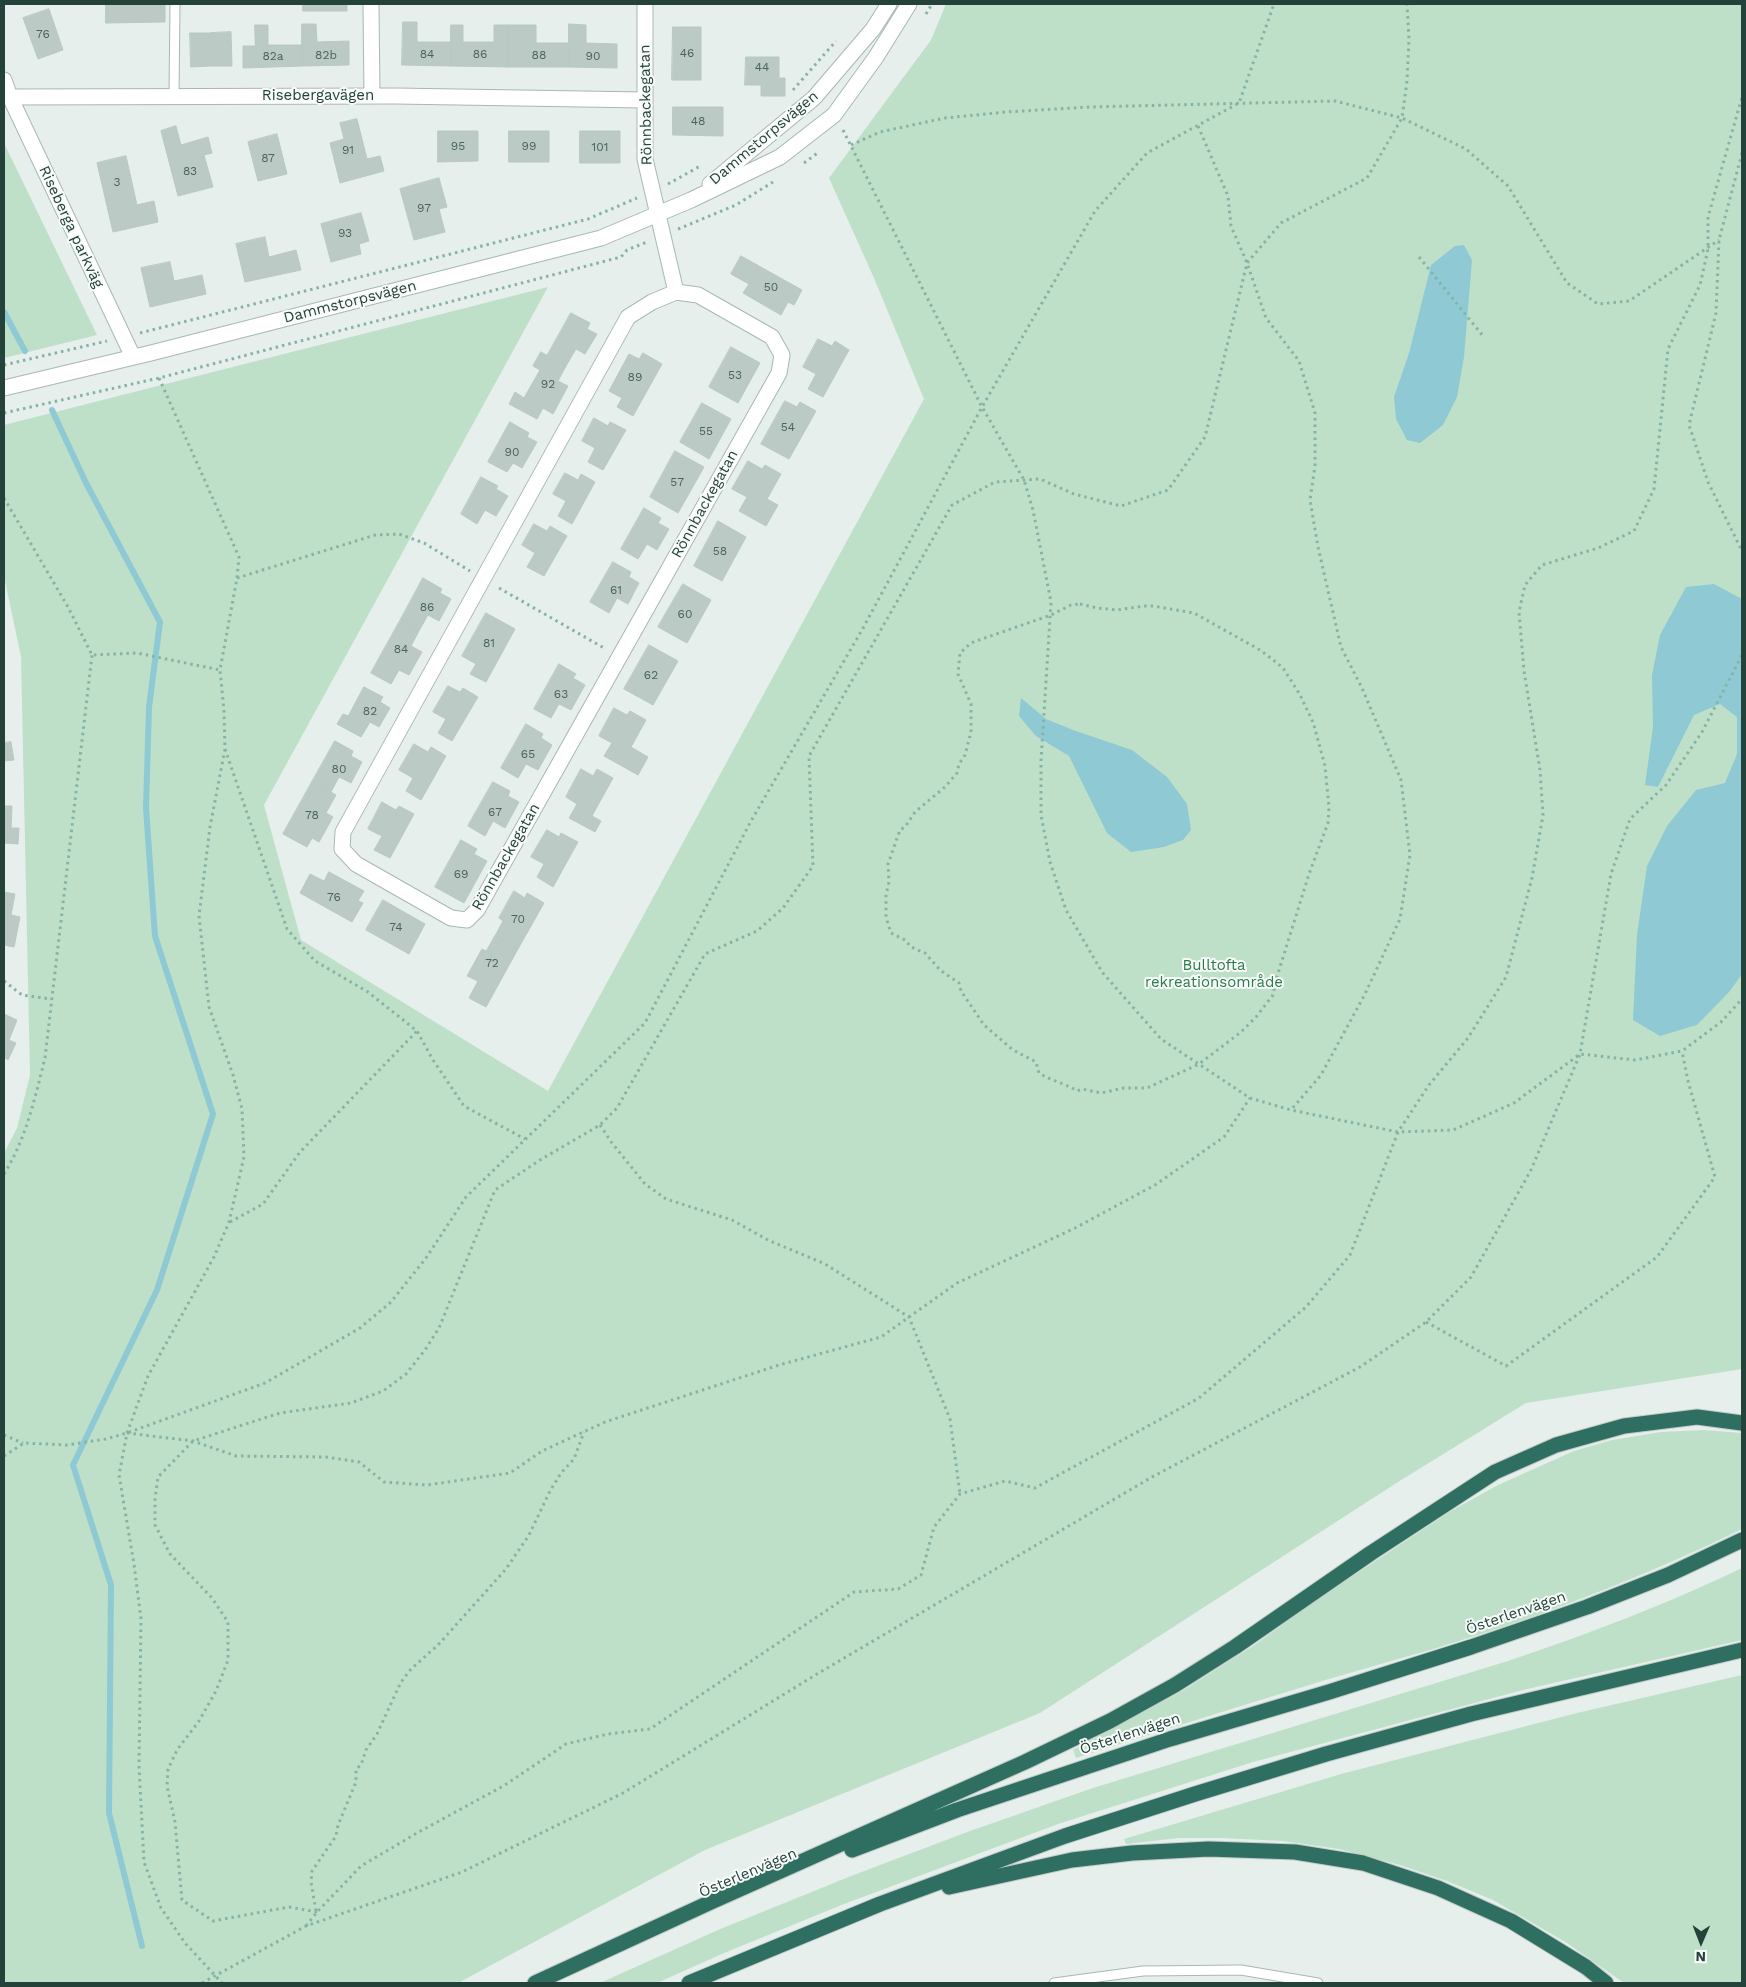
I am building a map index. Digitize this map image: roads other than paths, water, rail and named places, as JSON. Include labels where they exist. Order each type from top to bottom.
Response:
[{"type":"highway","points":[[536,1983],[711,1902],[1025,1762],[1110,1721],[1175,1685],[1235,1647],[1371,1552],[1495,1472],[1556,1445],[1624,1426],[1697,1417],[1742,1423]]},
{"type":"highway","name":"Österlenvägen","points":[[536,1983],[806,1868],[957,1810],[1170,1739],[1329,1692],[1471,1647],[1641,1586],[1742,1540]]},
{"type":"highway","points":[[688,1983],[880,1904],[1065,1836],[1195,1794],[1326,1754],[1471,1714],[1742,1650]]},
{"type":"highway","points":[[880,1904],[1004,1874],[1072,1860],[1209,1849],[1295,1852],[1363,1863],[1438,1888],[1511,1920],[1586,1967],[1606,1983]]},
{"type":"street","points":[[371,4],[372,96]]},
{"type":"street","name":"Rönnbackegatan","points":[[645,4],[644,159],[676,292]]},
{"type":"street","name":"Dammstorpsvägen","points":[[691,200],[814,98],[873,29],[889,4]]},
{"type":"street","name":"Dammstorpsvägen","points":[[4,388],[601,238],[691,200],[780,157],[834,115],[876,58],[909,4]]},
{"type":"street","points":[[4,80],[10,97]]},
{"type":"street","name":"Risebergavägen","points":[[10,97],[372,96],[644,100]]},
{"type":"street","name":"Riseberga parkväg","points":[[10,97],[133,357]]},
{"type":"street","name":"Rönnbackegatan","points":[[676,292],[698,295],[772,337],[782,355],[779,372],[477,910],[467,920],[451,918],[356,864],[342,849],[343,832],[628,316],[652,302],[676,292]]},
{"type":"lane","points":[[174,96],[175,4]]},
{"type":"lane","points":[[1054,1983],[1143,1971],[1241,1970],[1318,1983]]},
{"type":"water","points":[[1464,245],[1472,260],[1464,357],[1457,397],[1443,425],[1420,443],[1407,440],[1396,419],[1394,397],[1409,353],[1431,265],[1455,246]]},
{"type":"water","points":[[1714,584],[1742,599],[1742,974],[1730,991],[1697,1025],[1660,1036],[1633,1020],[1637,935],[1647,866],[1667,826],[1696,790],[1725,783],[1737,754],[1737,717],[1720,704],[1694,715],[1658,787],[1645,785],[1653,727],[1652,675],[1660,635],[1686,587]]},
{"type":"water","points":[[1021,698],[1046,719],[1132,750],[1167,777],[1187,804],[1191,830],[1183,840],[1164,847],[1131,852],[1107,833],[1069,756],[1036,736],[1019,716]]},
{"type":"waterway","points":[[4,312],[25,351]]},
{"type":"waterway","points":[[52,410],[86,483],[160,622],[149,707],[146,808],[155,936],[213,1114],[157,1290],[73,1465],[111,1585],[109,1813],[142,1946]]},
{"type":"park label","name":"Bulltofta rekreationsområde","points":[[1214,974]]}]
